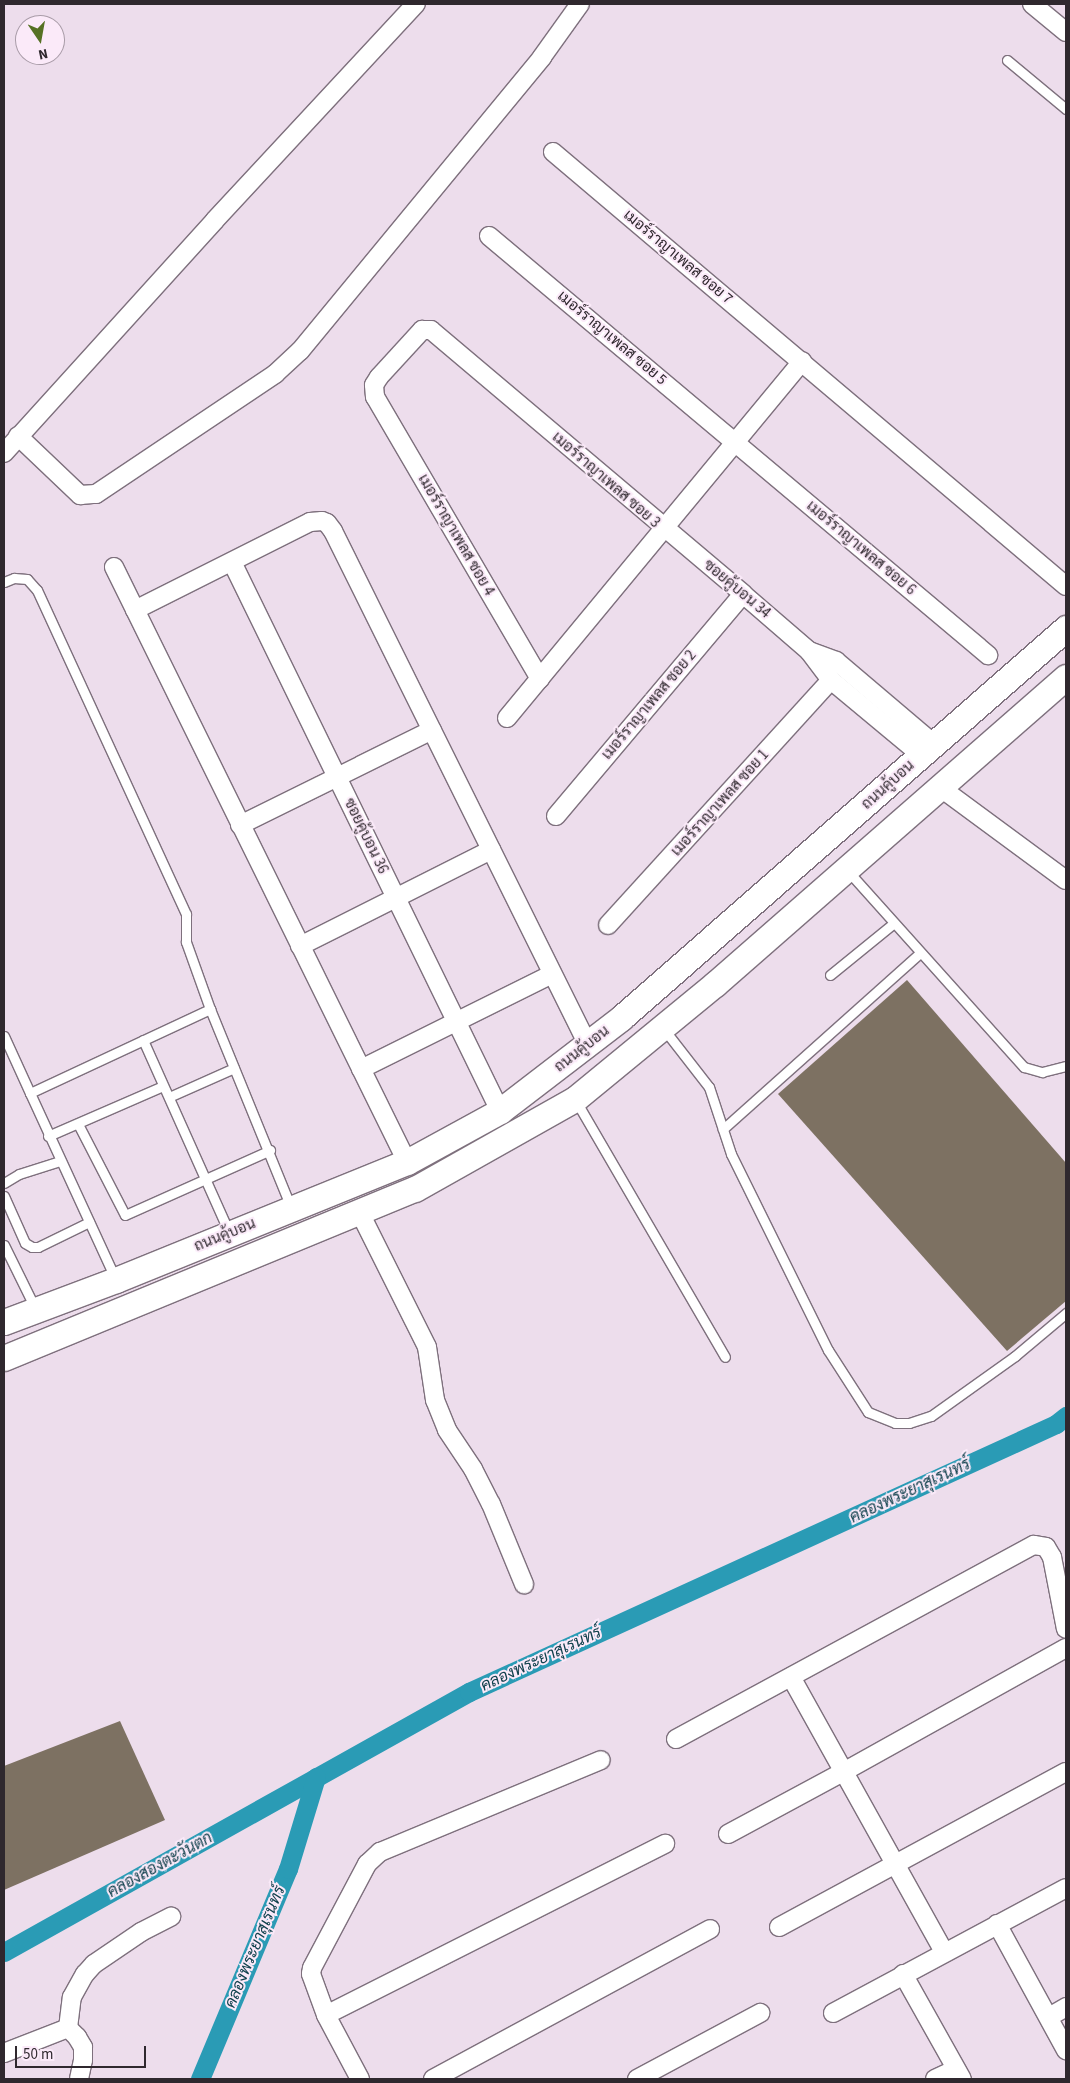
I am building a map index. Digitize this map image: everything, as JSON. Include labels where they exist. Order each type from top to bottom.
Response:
[{"type":"main road","name":"ถนนคู้บอน","points":[[4,1322],[116,1280],[406,1162],[500,1111],[588,1045],[1066,628]]},
{"type":"main road","name":"ถนนคู้บอน","points":[[4,1358],[416,1189],[575,1099],[663,1028],[941,788],[1062,687]]},
{"type":"main road","points":[[150,1266],[161,1293]]},
{"type":"street","points":[[4,453],[416,4]]},
{"type":"street","points":[[18,436],[80,495],[96,494],[275,374],[300,351],[506,102],[542,57],[580,4]]},
{"type":"street","points":[[1032,4],[1066,32]]},
{"type":"street","name":"เมอร์ราญาเพลส ซอย 7","points":[[554,152],[1066,586]]},
{"type":"street","name":"เมอร์ราญาเพลส ซอย 5","points":[[490,236],[735,441]]},
{"type":"street","name":"เมอร์ราญาเพลส ซอย 4","points":[[431,330],[422,330],[418,333],[379,377],[373,390],[540,679]]},
{"type":"street","name":"เมอร์ราญาเพลส ซอย 3","points":[[431,330],[664,527],[507,718]]},
{"type":"street","points":[[664,527],[802,361]]},
{"type":"street","name":"เมอร์ราญาเพลส ซอย 6","points":[[735,441],[988,655]]},
{"type":"street","points":[[135,610],[310,522],[322,521],[327,523],[333,530],[588,1045]]},
{"type":"street","name":"ซอยคู้บอน 34","points":[[664,527],[809,651],[830,680],[928,749]]},
{"type":"street","name":"ซอยคู้บอน 36","points":[[232,562],[500,1111]]},
{"type":"street","points":[[114,568],[362,1069],[406,1162]]},
{"type":"street","name":"เมอร์ราญาเพลส ซอย 2","points":[[556,816],[743,594]]},
{"type":"street","name":"ซอยคู้บอน 34","points":[[809,651],[836,661],[928,749]]},
{"type":"street","name":"เมอร์ราญาเพลส ซอย 1","points":[[608,925],[830,680]]},
{"type":"street","points":[[240,825],[432,730]]},
{"type":"street","points":[[941,788],[1066,880]]},
{"type":"street","points":[[300,946],[491,850]]},
{"type":"street","points":[[362,1069],[552,974]]},
{"type":"street","points":[[359,1212],[427,1347],[435,1400],[447,1430],[473,1469],[491,1504],[524,1584]]},
{"type":"street","points":[[676,1739],[1034,1545],[1046,1547],[1052,1557],[1066,1629]]},
{"type":"street","points":[[728,1834],[1066,1648]]},
{"type":"street","points":[[791,1677],[944,1952]]},
{"type":"street","points":[[360,2079],[326,2015],[311,1978],[312,1968],[367,1864],[380,1852],[601,1760]]},
{"type":"street","points":[[779,1927],[1066,1772]]},
{"type":"street","points":[[326,2015],[665,1844]]},
{"type":"street","points":[[832,2012],[1066,1888]]},
{"type":"street","points":[[68,2028],[72,1998],[85,1974],[94,1964],[141,1932],[172,1917]]},
{"type":"street","points":[[997,1924],[1066,2050]]},
{"type":"street","points":[[433,2079],[710,1929]]},
{"type":"street","points":[[903,1974],[960,2074],[935,2079]]},
{"type":"street","points":[[1049,2017],[1066,2007]]},
{"type":"street","points":[[637,2079],[760,2013]]},
{"type":"street","points":[[4,2053],[68,2028]]},
{"type":"street","points":[[68,2028],[83,2047],[83,2060],[79,2079]]},
{"type":"lane","points":[[1007,60],[1066,109]]},
{"type":"lane","points":[[4,582],[14,578],[27,579],[37,590],[186,914],[186,942],[210,1009],[270,1150],[292,1208]]},
{"type":"lane","points":[[847,870],[1024,1067],[1042,1072],[1066,1066]]},
{"type":"lane","points":[[830,975],[894,923]]},
{"type":"lane","points":[[723,1129],[920,952]]},
{"type":"lane","points":[[30,1093],[210,1009]]},
{"type":"lane","points":[[663,1028],[709,1087],[731,1154],[828,1350],[868,1412],[895,1423],[908,1423],[931,1416],[1015,1356],[1066,1313]]},
{"type":"lane","points":[[4,1036],[48,1136],[116,1280]]},
{"type":"lane","points":[[143,1040],[230,1233]]},
{"type":"lane","points":[[169,1097],[234,1068]]},
{"type":"lane","points":[[48,1136],[163,1086]]},
{"type":"lane","points":[[575,1099],[725,1357]]},
{"type":"lane","points":[[78,1124],[126,1215],[270,1150]]},
{"type":"lane","points":[[4,1183],[19,1174],[60,1161]]},
{"type":"lane","points":[[4,1196],[25,1243],[32,1247],[38,1247],[89,1222]]},
{"type":"lane","points":[[4,1245],[36,1310]]},
{"type":"building","points":[[907,980],[1066,1163],[1066,1301],[1007,1351],[778,1094]]},
{"type":"building","points":[[120,1721],[165,1820],[4,1890],[4,1766]]},
{"type":"waterway","name":"คลองพระยาสุเรนทร์","points":[[4,1952],[469,1692],[1056,1424],[1066,1416]]},
{"type":"waterway","name":"คลองพระยาสุเรนทร์","points":[[200,2079],[288,1869],[316,1777]]},
{"type":"water label","name":"คลองสองตะวันตก","points":[[160,1865]]}]
